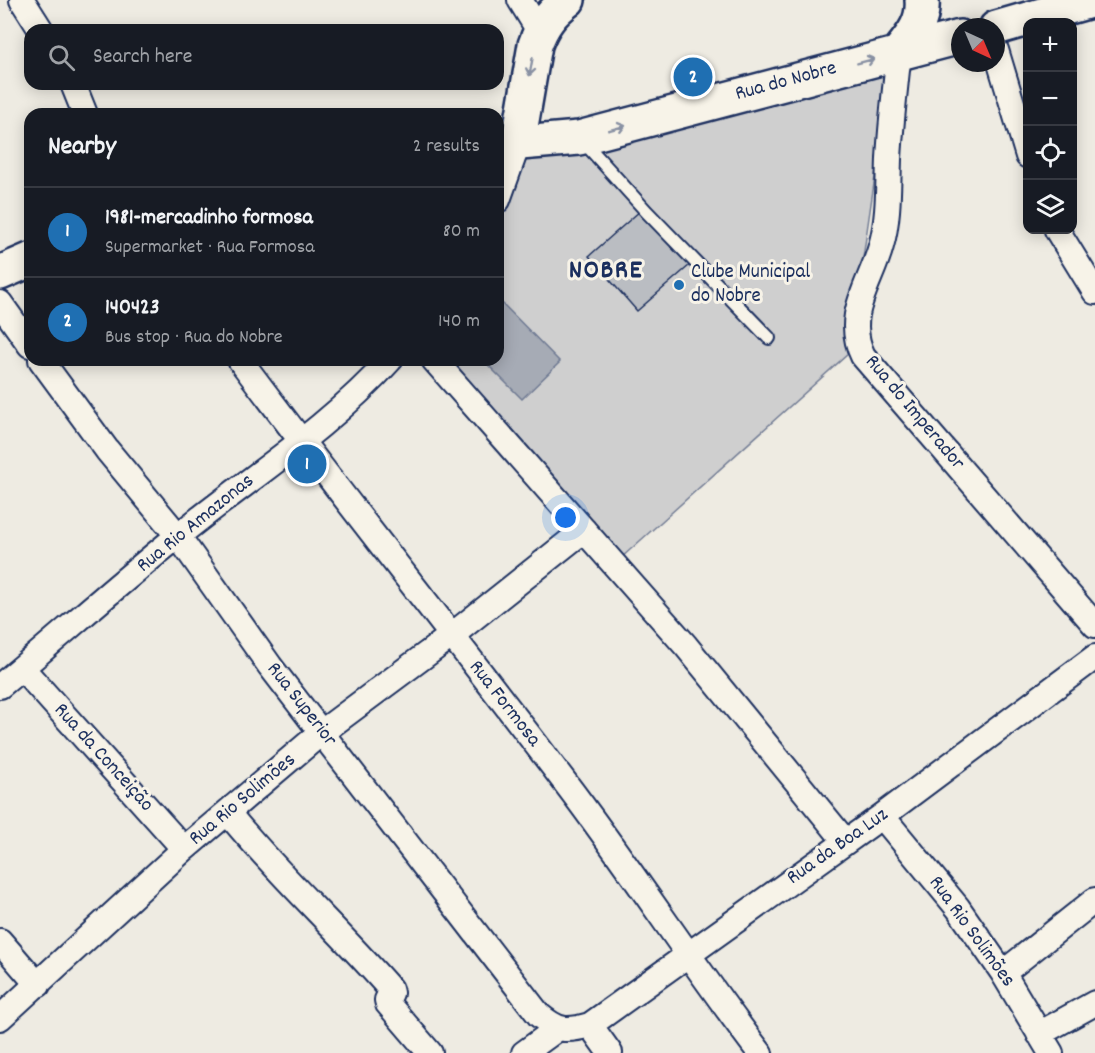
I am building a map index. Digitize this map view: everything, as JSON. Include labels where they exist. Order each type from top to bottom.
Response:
[{"type":"main road","points":[[508,145],[539,31],[547,18],[568,0]]},
{"type":"main road","points":[[1005,25],[1094,0]]},
{"type":"main road","points":[[922,5],[940,24],[951,27]]},
{"type":"main road","points":[[898,52],[914,34],[922,5]]},
{"type":"main road","name":"Rua do Nobre","points":[[508,145],[579,138],[951,39]]},
{"type":"main road","points":[[0,273],[24,263]]},
{"type":"street","points":[[22,0],[37,24]]},
{"type":"street","points":[[520,0],[539,31]]},
{"type":"street","name":"Rua do Imperador","points":[[898,52],[885,225],[878,257],[865,286],[855,325],[859,347],[863,356],[1095,625]]},
{"type":"street","points":[[1002,72],[1023,140]]},
{"type":"street","points":[[75,90],[83,108]]},
{"type":"street","points":[[504,167],[508,145]]},
{"type":"street","points":[[1060,234],[1095,292]]},
{"type":"street","points":[[0,303],[24,337]]},
{"type":"street","name":"Rua Superior","points":[[45,366],[107,450],[178,536],[270,666],[539,1015],[574,1028],[610,1053]]},
{"type":"street","name":"Rua Formosa","points":[[244,366],[565,782],[760,1053]]},
{"type":"street","name":"Rua Rio Amazonas","points":[[0,686],[178,536],[300,441],[353,396],[384,366]]},
{"type":"street","points":[[439,366],[686,646],[845,842]]},
{"type":"street","name":"Rua Rio Solimões","points":[[0,1018],[184,849],[322,732],[451,636],[584,530]]},
{"type":"street","name":"Rua da Boa Luz","points":[[524,1053],[574,1028],[688,955],[882,816],[1095,657]]},
{"type":"street","name":"Rua da Conceição","points":[[22,668],[184,849]]},
{"type":"street","points":[[228,813],[264,857],[311,903],[390,989],[388,1004],[430,1053]]},
{"type":"street","name":"Rua Rio Solimões","points":[[882,816],[958,908],[1003,973],[1045,1043]]},
{"type":"street","points":[[1003,973],[1095,900]]},
{"type":"street","points":[[0,941],[38,985]]},
{"type":"street","points":[[1045,1043],[1095,1004]]},
{"type":"lane","points":[[579,138],[769,338]]},
{"type":"shaded area","name":"Clube Municipal do Nobre","points":[[892,61],[849,353],[621,558],[448,366],[504,366],[504,200],[521,151]]},
{"type":"shaded area","points":[[504,305],[560,362],[522,399],[489,366],[504,366]]},
{"type":"building","points":[[641,210],[690,265],[637,311],[589,256]]},
{"type":"place","name":"140423","points":[[693,77]]},
{"type":"place","name":"Clube Municipal do Nobre","points":[[679,285]]},
{"type":"place","name":"1981-mercadinho formosa","points":[[307,464]]},
{"type":"district","name":"NOBRE","points":[[606,271]]}]
